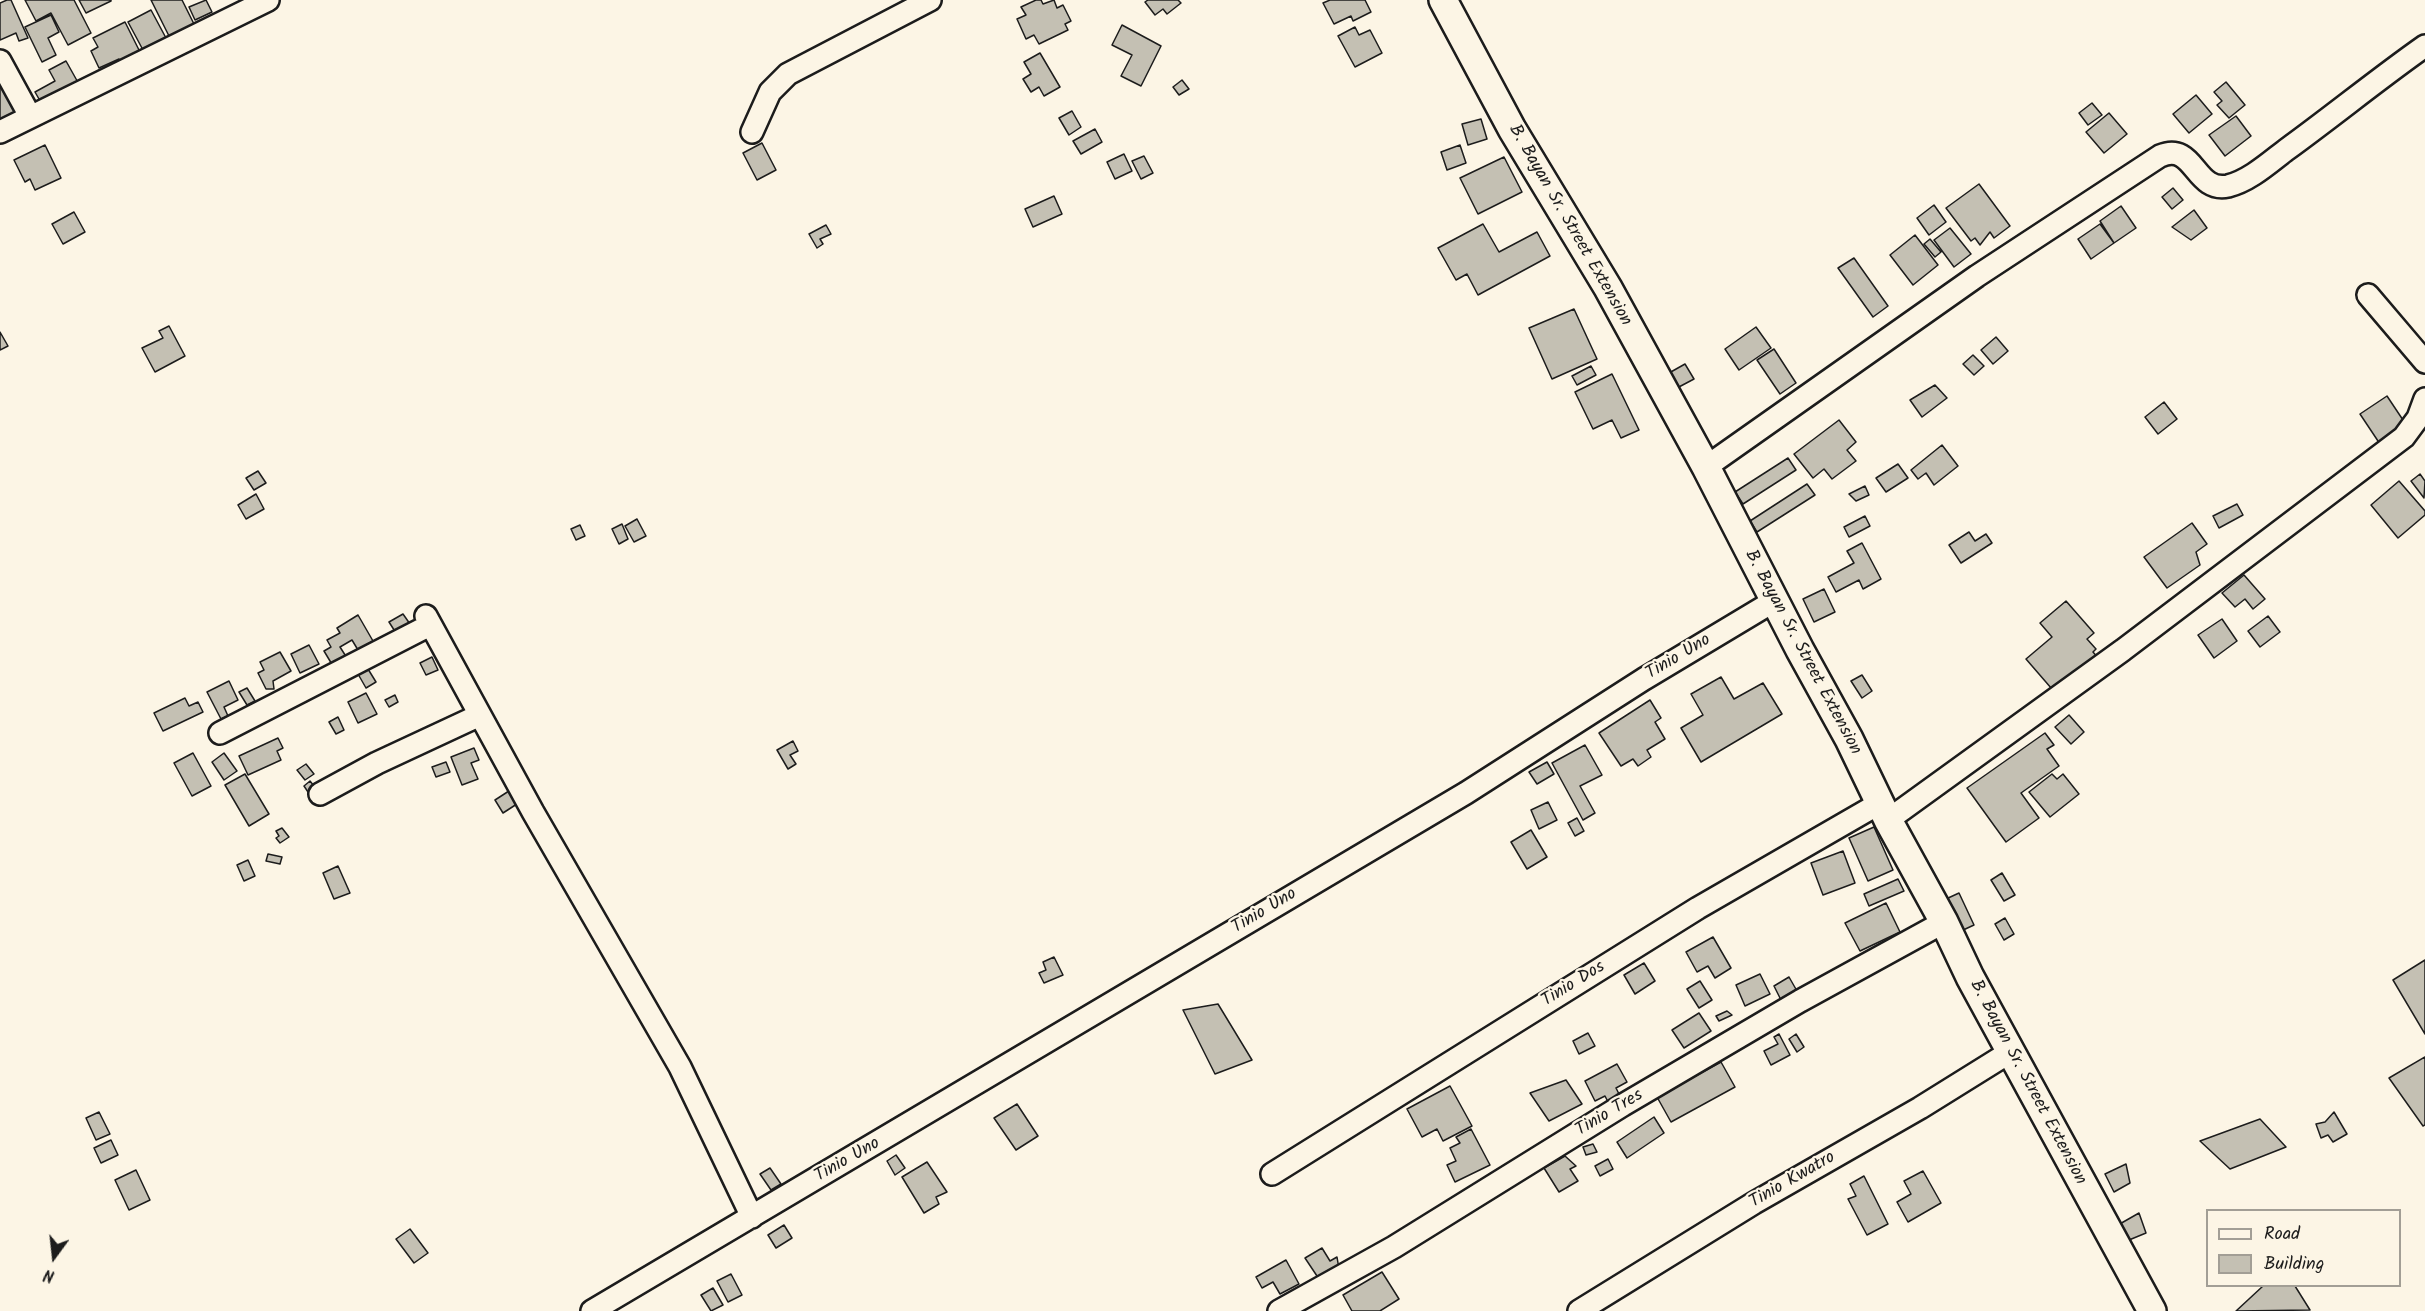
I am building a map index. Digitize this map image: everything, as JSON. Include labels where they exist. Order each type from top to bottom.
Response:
[{"type":"street","points":[[0,132],[268,0]]},
{"type":"street","points":[[752,132],[770,92],[788,74],[930,0]]},
{"type":"street","name":"B. Bayan Sr. Street Extension","points":[[1443,0],[1512,129],[1608,288],[1706,467],[2010,1052],[2152,1311]]},
{"type":"street","points":[[1706,467],[1977,276],[2160,156],[2175,152],[2182,155],[2205,181],[2215,186],[2235,183],[2251,175],[2320,126],[2425,46]]},
{"type":"street","points":[[0,61],[30,116]]},
{"type":"street","points":[[2368,295],[2425,362]]},
{"type":"street","name":"Tinio Dos","points":[[1272,1174],[1698,908],[1884,811],[2123,650],[2404,437],[2418,418],[2425,399]]},
{"type":"street","name":"Tinio Uno","points":[[592,1311],[1466,793],[1644,678],[1774,601]]},
{"type":"street","points":[[220,733],[428,620],[480,716],[680,1067],[752,1217]]},
{"type":"street","points":[[320,794],[377,763],[480,716]]},
{"type":"street","name":"Tinio Tres","points":[[1279,1311],[1395,1246],[1623,1105],[1800,1001],[1944,922]]},
{"type":"street","name":"Tinio Kwatro","points":[[1579,1311],[1754,1203],[1920,1108],[2010,1052]]},
{"type":"building","points":[[11,0],[28,38],[19,41],[16,33],[0,40],[0,3]]},
{"type":"building","points":[[25,0],[74,0],[91,33],[68,45],[51,13],[36,21]]},
{"type":"building","points":[[79,0],[111,0],[111,1],[86,13]]},
{"type":"building","points":[[151,0],[182,0],[198,32],[173,44]]},
{"type":"building","points":[[206,0],[212,12],[195,20],[189,7]]},
{"type":"building","points":[[1041,0],[1043,4],[1054,0],[1057,8],[1063,5],[1071,21],[1065,24],[1068,30],[1039,44],[1034,35],[1026,39],[1017,19],[1026,15],[1021,7]]},
{"type":"building","points":[[1148,0],[1178,0],[1181,3],[1167,14],[1163,9],[1155,15],[1145,2]]},
{"type":"building","points":[[1330,0],[1365,0],[1371,12],[1353,21],[1351,16],[1334,24],[1323,3]]},
{"type":"building","points":[[151,10],[166,38],[143,50],[128,22]]},
{"type":"building","points":[[51,15],[59,32],[48,38],[56,55],[42,62],[25,27]]},
{"type":"building","points":[[125,22],[143,58],[123,68],[119,59],[99,68],[91,51],[98,47],[93,38]]},
{"type":"building","points":[[1122,25],[1161,46],[1141,86],[1121,76],[1132,55],[1112,45]]},
{"type":"building","points":[[1355,27],[1359,35],[1370,30],[1382,53],[1355,67],[1338,36]]},
{"type":"building","points":[[1040,53],[1060,87],[1044,96],[1039,87],[1031,92],[1023,79],[1031,74],[1024,62]]},
{"type":"building","points":[[66,61],[80,86],[43,106],[35,92],[55,81],[49,70]]},
{"type":"building","points":[[1182,80],[1189,89],[1179,95],[1173,87]]},
{"type":"building","points":[[2226,82],[2245,105],[2229,118],[2217,105],[2222,101],[2214,92]]},
{"type":"building","points":[[0,83],[19,118],[0,129]]},
{"type":"building","points":[[2196,95],[2212,114],[2189,133],[2173,114]]},
{"type":"building","points":[[2092,103],[2102,115],[2088,125],[2079,113]]},
{"type":"building","points":[[1072,111],[1081,127],[1069,135],[1059,118]]},
{"type":"building","points":[[2109,113],[2127,134],[2104,153],[2086,132]]},
{"type":"building","points":[[2236,116],[2251,136],[2225,156],[2209,135]]},
{"type":"building","points":[[1481,119],[1487,139],[1468,145],[1462,124]]},
{"type":"building","points":[[1095,129],[1102,142],[1081,154],[1073,141]]},
{"type":"building","points":[[762,143],[776,170],[757,180],[743,153]]},
{"type":"building","points":[[45,145],[61,178],[35,190],[30,179],[25,182],[14,160]]},
{"type":"building","points":[[1460,145],[1466,163],[1447,170],[1441,152]]},
{"type":"building","points":[[1124,154],[1132,171],[1115,179],[1107,162]]},
{"type":"building","points":[[1144,156],[1153,173],[1141,179],[1132,161]]},
{"type":"building","points":[[1504,157],[1522,192],[1478,214],[1460,178]]},
{"type":"building","points":[[1979,184],[2010,226],[1994,238],[1990,232],[1980,245],[1975,238],[1971,241],[1946,208]]},
{"type":"building","points":[[2173,188],[2183,200],[2172,209],[2162,197]]},
{"type":"building","points":[[1054,196],[1062,214],[1033,227],[1025,209]]},
{"type":"building","points":[[1934,205],[1946,222],[1929,235],[1917,218]]},
{"type":"building","points":[[2121,206],[2136,228],[2114,243],[2100,221]]},
{"type":"building","points":[[2194,210],[2207,228],[2191,240],[2172,227]]},
{"type":"building","points":[[74,212],[85,232],[63,244],[52,224]]},
{"type":"building","points":[[1483,224],[1499,252],[1537,232],[1550,256],[1478,295],[1467,274],[1456,280],[1438,248]]},
{"type":"building","points":[[2100,224],[2114,243],[2091,259],[2078,239]]},
{"type":"building","points":[[826,225],[831,234],[820,239],[823,244],[817,248],[809,234]]},
{"type":"building","points":[[1950,228],[1971,254],[1954,267],[1934,240]]},
{"type":"building","points":[[1915,235],[1938,265],[1913,285],[1890,255]]},
{"type":"building","points":[[1930,239],[1941,252],[1935,257],[1924,244]]},
{"type":"building","points":[[1854,258],[1888,306],[1873,317],[1838,268]]},
{"type":"building","points":[[1574,309],[1597,359],[1552,379],[1529,328]]},
{"type":"building","points":[[169,326],[185,356],[155,372],[142,348],[163,338],[159,331]]},
{"type":"building","points":[[1756,327],[1771,348],[1739,370],[1725,349]]},
{"type":"building","points":[[0,332],[8,346],[0,350]]},
{"type":"building","points":[[1996,337],[2008,351],[1993,364],[1981,350]]},
{"type":"building","points":[[1774,349],[1796,383],[1780,394],[1757,360]]},
{"type":"building","points":[[1973,355],[1984,366],[1974,375],[1963,364]]},
{"type":"building","points":[[1685,364],[1694,379],[1677,388],[1669,373]]},
{"type":"building","points":[[1591,366],[1596,375],[1577,385],[1572,376]]},
{"type":"building","points":[[1612,374],[1639,430],[1621,438],[1612,420],[1593,429],[1575,392]]},
{"type":"building","points":[[1935,385],[1947,398],[1922,417],[1910,400]]},
{"type":"building","points":[[2387,396],[2407,426],[2380,444],[2360,414]]},
{"type":"building","points":[[2164,402],[2177,419],[2158,434],[2145,417]]},
{"type":"building","points":[[1839,420],[1856,442],[1847,450],[1856,461],[1832,479],[1824,469],[1813,478],[1794,454]]},
{"type":"building","points":[[1942,445],[1958,466],[1934,485],[1926,473],[1918,479],[1911,470]]},
{"type":"building","points":[[1788,458],[1796,470],[1743,504],[1735,492]]},
{"type":"building","points":[[1898,464],[1908,478],[1886,492],[1876,478]]},
{"type":"building","points":[[258,471],[266,483],[254,490],[246,478]]},
{"type":"building","points":[[2420,474],[2425,481],[2424,498],[2411,481]]},
{"type":"building","points":[[2399,481],[2425,511],[2425,515],[2398,538],[2371,505]]},
{"type":"building","points":[[1807,484],[1815,495],[1757,532],[1750,521]]},
{"type":"building","points":[[1865,486],[1869,495],[1856,501],[1849,494]]},
{"type":"building","points":[[256,494],[264,509],[246,519],[238,505]]},
{"type":"building","points":[[2237,504],[2243,515],[2219,528],[2213,516]]},
{"type":"building","points":[[1865,516],[1870,526],[1849,537],[1844,527]]},
{"type":"building","points":[[637,519],[646,536],[634,542],[625,526]]},
{"type":"building","points":[[2192,523],[2207,544],[2196,552],[2200,565],[2167,588],[2144,557]]},
{"type":"building","points":[[622,524],[628,539],[619,544],[612,529]]},
{"type":"building","points":[[580,525],[585,536],[576,540],[571,529]]},
{"type":"building","points":[[1969,532],[1975,541],[1986,534],[1992,543],[1961,563],[1949,545]]},
{"type":"building","points":[[1862,543],[1881,579],[1863,589],[1859,580],[1836,592],[1828,577],[1854,563],[1847,551]]},
{"type":"building","points":[[2244,575],[2265,599],[2253,609],[2245,599],[2235,607],[2222,593]]},
{"type":"building","points":[[1824,589],[1835,612],[1814,622],[1803,599]]},
{"type":"building","points":[[2066,601],[2094,633],[2087,639],[2096,649],[2093,652],[2105,666],[2058,696],[2026,659],[2052,637],[2040,623]]},
{"type":"building","points":[[403,614],[410,624],[396,633],[389,622]]},
{"type":"building","points":[[358,615],[373,641],[358,650],[352,640],[340,647],[347,658],[333,666],[324,651],[331,647],[327,640],[340,633],[337,628]]},
{"type":"building","points":[[2268,616],[2280,632],[2260,647],[2248,631]]},
{"type":"building","points":[[2222,619],[2237,641],[2214,658],[2198,635]]},
{"type":"building","points":[[309,645],[319,664],[300,673],[291,654]]},
{"type":"building","points":[[280,652],[291,671],[273,681],[274,689],[266,689],[258,673],[264,670],[260,662]]},
{"type":"building","points":[[432,657],[438,670],[426,675],[420,663]]},
{"type":"building","points":[[368,669],[376,682],[366,688],[358,674]]},
{"type":"building","points":[[1862,675],[1872,691],[1862,698],[1851,681]]},
{"type":"building","points":[[1721,677],[1734,699],[1763,683],[1782,714],[1701,762],[1681,728],[1703,715],[1691,694]]},
{"type":"building","points":[[229,681],[238,700],[224,707],[228,716],[221,719],[207,692]]},
{"type":"building","points":[[247,688],[255,701],[247,705],[239,692]]},
{"type":"building","points":[[366,693],[377,714],[358,723],[348,702]]},
{"type":"building","points":[[395,695],[398,702],[389,707],[385,700]]},
{"type":"building","points":[[185,698],[189,706],[198,702],[203,712],[163,731],[154,713]]},
{"type":"building","points":[[1650,700],[1661,718],[1655,722],[1665,739],[1647,750],[1651,757],[1638,766],[1633,759],[1621,766],[1599,733]]},
{"type":"building","points":[[2069,715],[2084,732],[2071,744],[2055,727]]},
{"type":"building","points":[[338,717],[344,730],[336,734],[329,722]]},
{"type":"building","points":[[2045,733],[2054,745],[2047,749],[2059,766],[2021,793],[2039,818],[2006,842],[1967,788]]},
{"type":"building","points":[[278,738],[283,748],[277,751],[281,760],[248,775],[239,756]]},
{"type":"building","points":[[793,741],[798,751],[790,755],[796,764],[788,769],[777,750]]},
{"type":"building","points":[[1585,745],[1602,775],[1580,786],[1595,813],[1583,820],[1552,763]]},
{"type":"building","points":[[474,748],[479,760],[471,763],[478,779],[462,785],[451,757]]},
{"type":"building","points":[[193,753],[211,786],[192,796],[174,763]]},
{"type":"building","points":[[224,753],[237,771],[224,780],[212,762]]},
{"type":"building","points":[[446,762],[450,772],[436,777],[432,767]]},
{"type":"building","points":[[1547,762],[1554,774],[1537,784],[1529,772]]},
{"type":"building","points":[[306,764],[314,774],[305,780],[297,770]]},
{"type":"building","points":[[245,774],[269,814],[249,826],[225,785]]},
{"type":"building","points":[[2052,774],[2057,779],[2063,774],[2079,794],[2050,817],[2029,792]]},
{"type":"building","points":[[310,781],[314,786],[317,784],[312,798],[304,786]]},
{"type":"building","points":[[512,789],[520,802],[503,813],[495,800]]},
{"type":"building","points":[[1548,802],[1557,820],[1539,829],[1531,810]]},
{"type":"building","points":[[1577,818],[1584,831],[1575,836],[1568,823]]},
{"type":"building","points":[[1874,827],[1893,870],[1868,881],[1849,838]]},
{"type":"building","points":[[282,828],[289,837],[280,843],[276,838],[279,836],[276,831]]},
{"type":"building","points":[[1531,830],[1547,857],[1527,869],[1511,842]]},
{"type":"building","points":[[1843,851],[1855,883],[1823,895],[1811,863]]},
{"type":"building","points":[[268,854],[282,857],[280,864],[266,861]]},
{"type":"building","points":[[248,860],[255,876],[244,881],[237,865]]},
{"type":"building","points":[[338,866],[350,893],[334,899],[323,873]]},
{"type":"building","points":[[2002,873],[2015,895],[2004,901],[1991,880]]},
{"type":"building","points":[[1898,879],[1904,891],[1869,906],[1864,894]]},
{"type":"building","points":[[1959,893],[1974,925],[1961,931],[1946,899]]},
{"type":"building","points":[[1886,903],[1900,932],[1860,951],[1845,923]]},
{"type":"building","points":[[2005,918],[2014,934],[2004,940],[1995,924]]},
{"type":"building","points":[[1713,937],[1731,968],[1715,978],[1708,966],[1697,972],[1686,952]]},
{"type":"building","points":[[1054,957],[1063,975],[1044,983],[1039,973],[1046,970],[1043,962]]},
{"type":"building","points":[[2425,960],[2425,1034],[2393,980]]},
{"type":"building","points":[[1644,963],[1655,981],[1635,994],[1624,975]]},
{"type":"building","points":[[1760,974],[1770,994],[1745,1006],[1736,985]]},
{"type":"building","points":[[1789,977],[1797,991],[1781,1000],[1774,986]]},
{"type":"building","points":[[1700,981],[1712,1000],[1699,1008],[1687,989]]},
{"type":"building","points":[[1218,1004],[1252,1060],[1215,1074],[1183,1010]]},
{"type":"building","points":[[1727,1011],[1732,1015],[1719,1021],[1716,1016]]},
{"type":"building","points":[[1699,1013],[1711,1031],[1684,1048],[1672,1030]]},
{"type":"building","points":[[1588,1033],[1595,1046],[1579,1054],[1573,1041]]},
{"type":"building","points":[[1779,1034],[1790,1055],[1771,1065],[1764,1051],[1778,1044],[1774,1037]]},
{"type":"building","points":[[1796,1034],[1804,1047],[1797,1052],[1789,1039]]},
{"type":"building","points":[[2425,1057],[2425,1125],[2423,1126],[2389,1078]]},
{"type":"building","points":[[1721,1062],[1735,1087],[1671,1122],[1657,1097]]},
{"type":"building","points":[[1617,1064],[1627,1082],[1616,1088],[1620,1096],[1608,1102],[1605,1096],[1595,1101],[1585,1081]]},
{"type":"building","points":[[1566,1080],[1582,1104],[1549,1121],[1530,1093]]},
{"type":"building","points":[[1450,1086],[1472,1126],[1443,1141],[1437,1129],[1422,1137],[1407,1109]]},
{"type":"building","points":[[1017,1104],[1038,1136],[1016,1150],[994,1118]]},
{"type":"building","points":[[99,1112],[110,1134],[96,1140],[86,1118]]},
{"type":"building","points":[[2334,1112],[2347,1134],[2333,1142],[2328,1135],[2321,1138],[2316,1124],[2325,1122]]},
{"type":"building","points":[[1654,1117],[1664,1133],[1627,1158],[1617,1142]]},
{"type":"building","points":[[2260,1119],[2286,1147],[2230,1169],[2200,1141]]},
{"type":"building","points":[[1471,1129],[1490,1165],[1455,1182],[1447,1165],[1456,1161],[1450,1148],[1460,1143],[1456,1137]]},
{"type":"building","points":[[111,1140],[118,1155],[101,1163],[94,1148]]},
{"type":"building","points":[[1593,1144],[1597,1152],[1586,1155],[1583,1147]]},
{"type":"building","points":[[896,1155],[905,1168],[895,1175],[887,1161]]},
{"type":"building","points":[[1565,1156],[1576,1166],[1570,1169],[1578,1181],[1559,1192],[1544,1168]]},
{"type":"building","points":[[1608,1159],[1613,1169],[1600,1176],[1595,1166]]},
{"type":"building","points":[[927,1162],[947,1192],[936,1197],[939,1204],[924,1213],[902,1177]]},
{"type":"building","points":[[2126,1164],[2130,1183],[2114,1192],[2105,1174]]},
{"type":"building","points":[[770,1168],[781,1184],[771,1190],[760,1174]]},
{"type":"building","points":[[136,1170],[150,1200],[129,1210],[115,1180]]},
{"type":"building","points":[[1923,1171],[1941,1203],[1908,1222],[1897,1202],[1911,1194],[1904,1181]]},
{"type":"building","points":[[1864,1176],[1888,1224],[1867,1235],[1848,1199],[1856,1196],[1850,1184]]},
{"type":"building","points":[[2139,1213],[2146,1233],[2129,1240],[2118,1225]]},
{"type":"building","points":[[784,1225],[792,1238],[776,1248],[768,1235]]},
{"type":"building","points":[[410,1229],[428,1253],[414,1263],[396,1239]]},
{"type":"building","points":[[1322,1248],[1330,1261],[1337,1257],[1340,1275],[1319,1279],[1305,1258]]},
{"type":"building","points":[[1286,1260],[1299,1284],[1280,1294],[1273,1282],[1262,1288],[1256,1277]]},
{"type":"building","points":[[1382,1272],[1399,1299],[1380,1311],[1352,1311],[1343,1295]]},
{"type":"building","points":[[731,1274],[742,1295],[728,1302],[717,1281]]},
{"type":"building","points":[[2262,1287],[2296,1287],[2310,1310],[2236,1311]]},
{"type":"building","points":[[713,1288],[723,1305],[711,1311],[701,1295]]}]
